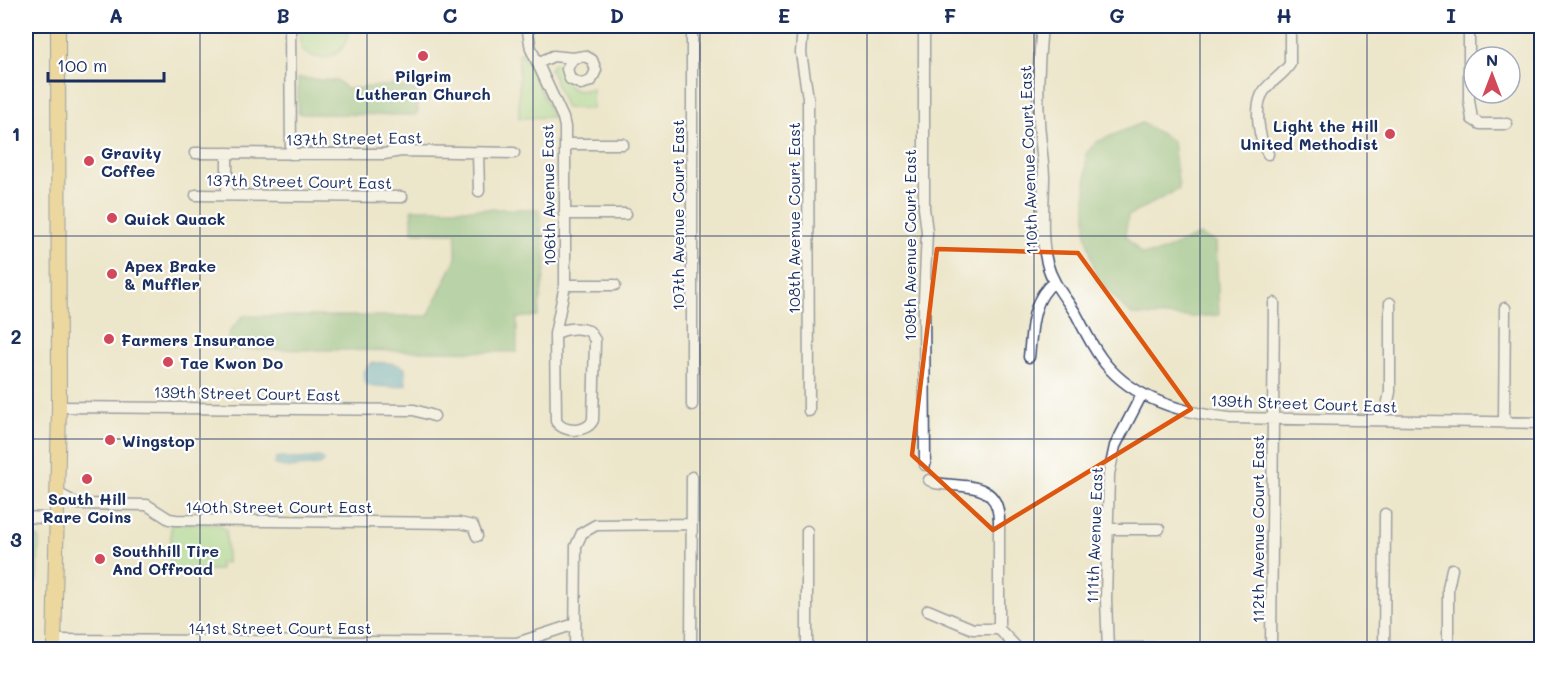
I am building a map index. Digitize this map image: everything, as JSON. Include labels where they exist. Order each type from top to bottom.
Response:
[{"type":"main road","points":[[54,645],[59,406],[57,26]]},
{"type":"street","points":[[290,26],[291,154]]},
{"type":"street","name":"106th Avenue East","points":[[527,26],[531,49],[563,118],[565,144],[565,285],[555,334],[556,421],[558,426],[564,429],[585,428],[591,425],[593,420],[595,340],[589,332],[580,329],[565,329],[555,334]]},
{"type":"street","name":"107th Avenue Court East","points":[[692,26],[692,405]]},
{"type":"street","name":"108th Avenue Court East","points":[[803,26],[801,53],[808,98],[809,411]]},
{"type":"street","name":"109th Avenue Court East","points":[[924,26],[924,208],[927,232],[924,300],[925,465]]},
{"type":"street","name":"110th Avenue Court East","points":[[1042,26],[1039,89],[1044,244],[1053,282]]},
{"type":"street","points":[[1268,154],[1263,146],[1259,129],[1261,99],[1265,90],[1290,64],[1292,47],[1290,26]]},
{"type":"street","points":[[1469,26],[1469,100],[1472,119],[1480,124],[1507,124]]},
{"type":"street","points":[[538,63],[553,56],[573,58]]},
{"type":"street","points":[[565,144],[623,144]]},
{"type":"street","name":"137th Street East","points":[[195,153],[384,154],[402,151],[514,153]]},
{"type":"street","points":[[226,195],[227,153]]},
{"type":"street","points":[[478,153],[479,191]]},
{"type":"street","name":"137th Street Court East","points":[[196,195],[402,197]]},
{"type":"street","points":[[564,214],[626,214]]},
{"type":"street","name":"139th Street Court East","points":[[1053,282],[1071,306],[1101,358],[1126,384],[1177,409],[1208,416],[1273,419],[1542,423]]},
{"type":"street","points":[[1029,357],[1032,322],[1037,302],[1042,291],[1053,282]]},
{"type":"street","points":[[565,285],[615,285]]},
{"type":"street","name":"112th Avenue Court East","points":[[1271,647],[1274,303]]},
{"type":"street","points":[[1376,420],[1387,405],[1390,392],[1390,303]]},
{"type":"street","points":[[1504,423],[1505,308]]},
{"type":"street","name":"111th Avenue East","points":[[1108,649],[1107,496],[1111,460],[1115,446],[1143,394]]},
{"type":"street","name":"139th Street Court East","points":[[59,406],[414,410],[434,416]]},
{"type":"street","points":[[691,650],[692,477]]},
{"type":"street","points":[[929,480],[935,483],[983,490],[992,496],[999,510],[999,628],[1019,650]]},
{"type":"street","name":"140th Street Court East","points":[[57,493],[78,504],[147,505],[169,519],[176,520],[459,523],[473,526],[477,536]]},
{"type":"street","name":"140th Street Court East","points":[[26,517],[57,516],[78,504]]},
{"type":"street","points":[[1384,650],[1385,514]]},
{"type":"street","points":[[574,650],[576,546],[583,532],[596,525],[692,524]]},
{"type":"street","points":[[1108,529],[1159,530]]},
{"type":"street","points":[[807,531],[807,650]]},
{"type":"street","points":[[1448,650],[1448,588],[1452,569]]},
{"type":"street","points":[[928,610],[973,629],[999,628]]},
{"type":"street","name":"141st Street Court East","points":[[54,645],[517,643],[575,624]]},
{"type":"street","points":[[1108,649],[1160,648]]},
{"type":"highlighted area","points":[[937,249],[1078,253],[1191,409],[993,530],[912,455]]},
{"type":"green space","points":[[300,26],[348,26],[347,36],[340,51],[326,57],[317,57],[301,49]]},
{"type":"green space","points":[[519,53],[523,53],[553,117],[519,118]]},
{"type":"green space","points":[[554,63],[560,65],[569,87],[578,90],[592,88],[592,109],[566,108],[550,69]]},
{"type":"green space","points":[[298,78],[338,81],[346,89],[393,85],[416,90],[418,112],[415,115],[301,114],[298,113]]},
{"type":"green space","points":[[1142,123],[1173,141],[1179,189],[1128,216],[1125,236],[1142,254],[1158,253],[1199,235],[1216,242],[1219,315],[1192,317],[1132,315],[1097,280],[1086,235],[1086,154],[1096,142]]},
{"type":"green space","points":[[412,209],[539,209],[546,263],[538,316],[517,318],[517,352],[225,349],[230,331],[243,316],[428,316],[456,258],[456,233],[412,232]]},
{"type":"green space","points":[[171,523],[218,524],[226,530],[227,563],[220,562],[220,570],[196,570],[195,575],[170,574]]},
{"type":"green space","points":[[26,536],[39,538],[37,581],[26,581]]},
{"type":"water","points":[[371,363],[393,364],[405,368],[406,385],[367,386],[363,372]]},
{"type":"water","points":[[319,457],[324,462],[320,465],[289,468],[275,465],[276,458],[297,459]]},
{"type":"place","name":"Pilgrim Lutheran Church","points":[[423,56]]},
{"type":"place","name":"Light the Hill United Methodist","points":[[1390,134]]},
{"type":"place","name":"Gravity Coffee","points":[[89,161]]},
{"type":"place","name":"Quick Quack","points":[[112,218]]},
{"type":"place","name":"Apex Brake & Muffler","points":[[112,274]]},
{"type":"place","name":"Farmers Insurance","points":[[109,339]]},
{"type":"place","name":"Tae Kwon Do","points":[[168,362]]},
{"type":"place","name":"Wingstop","points":[[110,440]]},
{"type":"place","name":"South Hill Rare Coins","points":[[87,479]]},
{"type":"place","name":"Southhill Tire And Offroad","points":[[100,559]]}]
